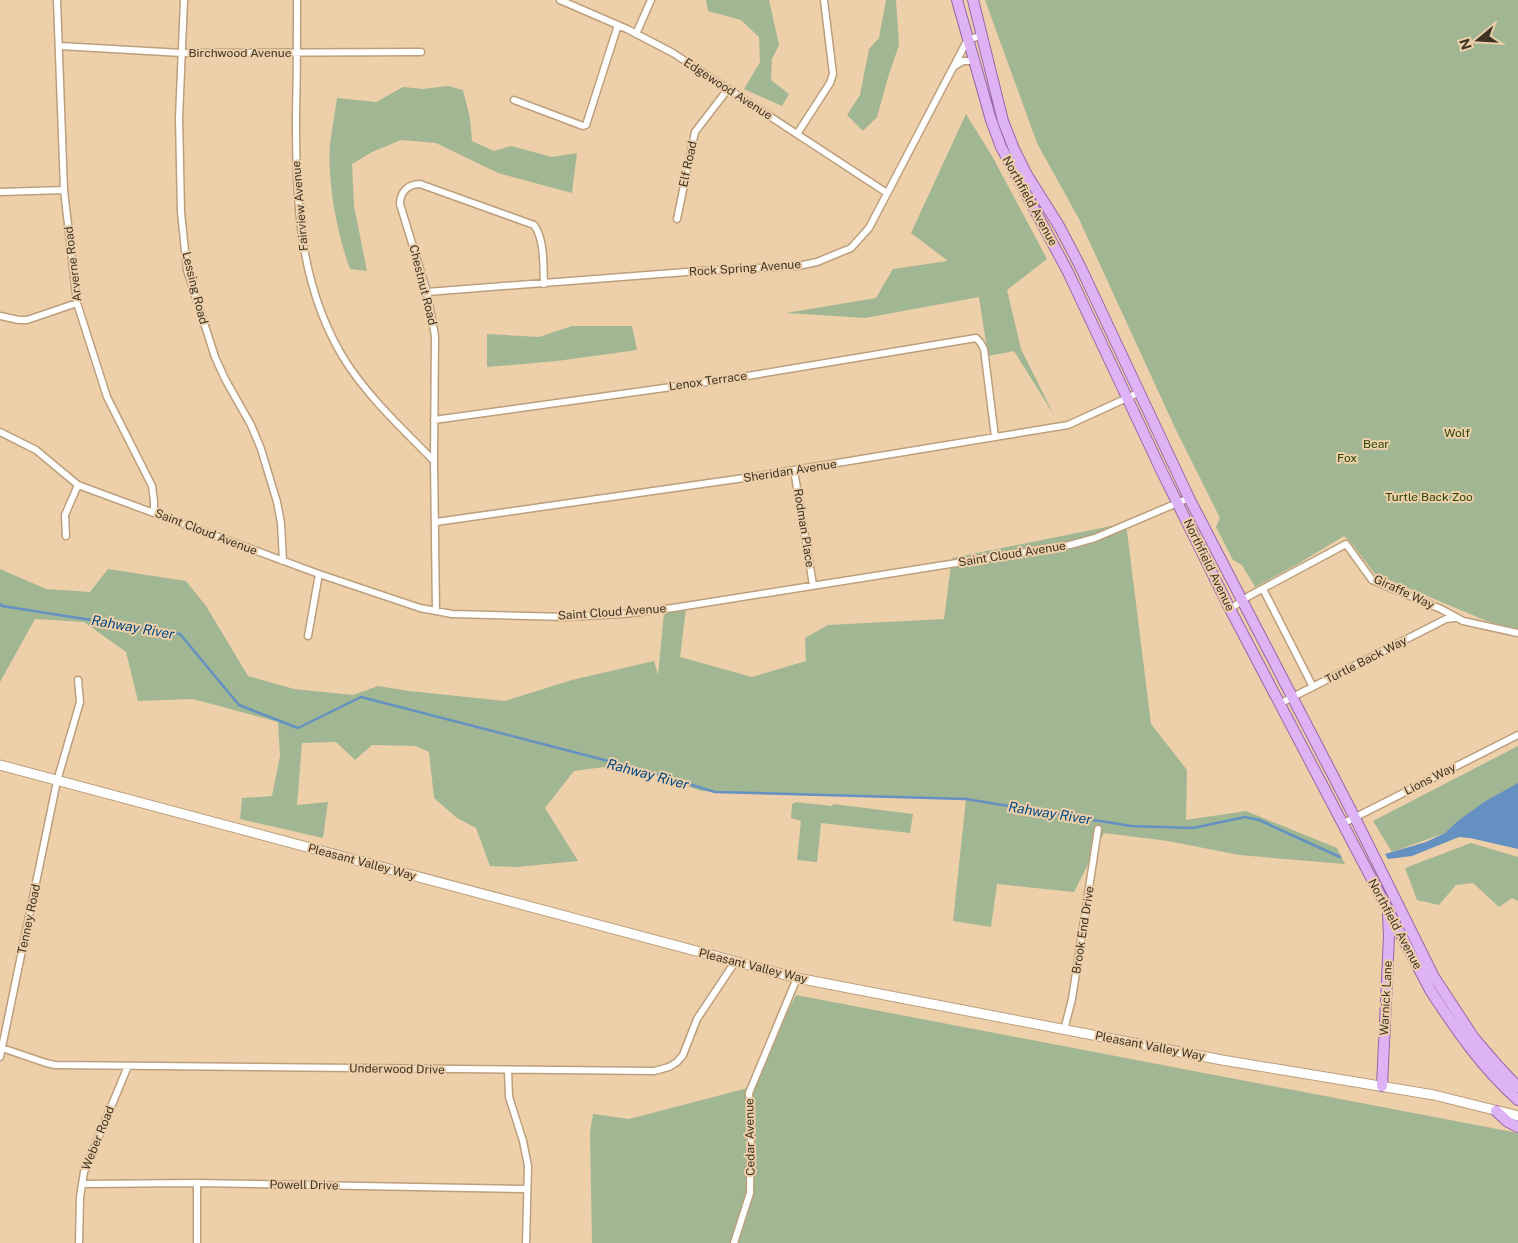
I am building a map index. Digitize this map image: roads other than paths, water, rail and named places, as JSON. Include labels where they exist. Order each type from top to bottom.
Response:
[{"type":"main road","name":"Northfield Avenue","points":[[957,0],[991,120],[1001,147],[1068,272],[1127,399],[1279,704],[1388,910],[1403,928],[1459,1017],[1499,1067],[1518,1086]]},
{"type":"main road","name":"Northfield Avenue","points":[[973,0],[1004,121],[1014,149],[1080,266],[1188,498],[1355,818],[1430,990],[1480,1061],[1518,1100]]},
{"type":"main road","name":"Pleasant Valley Way","points":[[0,765],[797,978],[1222,1060],[1434,1095],[1518,1116]]},
{"type":"main road","name":"Warnick Lane","points":[[1382,1086],[1389,936],[1388,910]]},
{"type":"main road","points":[[1496,1111],[1508,1122],[1518,1127]]},
{"type":"street","name":"Arverne Road","points":[[57,0],[64,190],[77,303],[107,397],[152,486],[154,512]]},
{"type":"street","name":"Lessing Road","points":[[184,0],[179,118],[180,212],[187,270],[214,356],[261,449],[277,502],[281,523],[283,561]]},
{"type":"street","name":"Fairview Avenue","points":[[297,0],[296,150],[298,204],[303,250],[321,312],[346,361],[359,379],[381,406],[434,461]]},
{"type":"street","name":"Edgewood Avenue","points":[[560,0],[618,25],[673,53],[888,193]]},
{"type":"street","points":[[636,34],[651,0]]},
{"type":"street","points":[[797,134],[826,89],[833,74],[824,0]]},
{"type":"street","points":[[514,100],[583,126],[586,125],[618,25]]},
{"type":"street","points":[[968,39],[982,36]]},
{"type":"street","name":"Rock Spring Avenue","points":[[427,292],[699,271],[798,266],[817,262],[851,248],[869,228],[968,39]]},
{"type":"street","name":"Birchwood Avenue","points":[[60,46],[182,53],[420,52]]},
{"type":"street","points":[[954,67],[963,61],[974,61]]},
{"type":"street","name":"Elf Road","points":[[677,219],[695,132],[728,89]]},
{"type":"street","name":"Chestnut Road","points":[[436,611],[435,336],[427,292],[400,204],[402,193],[405,189],[415,184],[425,185],[534,225],[538,230],[540,238],[544,284]]},
{"type":"street","points":[[0,192],[64,190]]},
{"type":"street","points":[[0,316],[27,320],[77,303]]},
{"type":"street","name":"Lenox Terrace","points":[[434,420],[729,379],[976,338],[984,349],[995,437]]},
{"type":"street","name":"Sheridan Avenue","points":[[436,522],[794,470],[1068,425],[1138,393]]},
{"type":"street","name":"Saint Cloud Avenue","points":[[0,432],[36,450],[78,485],[319,574],[420,608],[452,614],[575,617],[623,614],[813,586],[1070,545],[1095,538],[1188,498]]},
{"type":"street","name":"Rodman Place","points":[[794,470],[813,586]]},
{"type":"street","points":[[66,536],[65,515],[78,485]]},
{"type":"street","name":"Giraffe Way","points":[[1230,609],[1346,544],[1372,580],[1441,609],[1454,618],[1518,633]]},
{"type":"street","points":[[308,636],[319,574]]},
{"type":"street","points":[[1263,589],[1313,687]]},
{"type":"street","name":"Turtle Back Way","points":[[1279,704],[1446,619],[1454,618]]},
{"type":"street","name":"Tenney Road","points":[[0,1058],[57,781],[80,702],[78,680]]},
{"type":"street","name":"Lions Way","points":[[1342,824],[1518,735]]},
{"type":"street","name":"Brook End Drive","points":[[1064,1030],[1072,999],[1098,828]]},
{"type":"street","name":"Underwood Drive","points":[[2,1048],[46,1064],[55,1065],[654,1071],[669,1067],[683,1055],[698,1019],[736,962]]},
{"type":"street","name":"Cedar Avenue","points":[[734,1243],[750,1193],[751,1116],[749,1093],[797,978]]},
{"type":"street","name":"Weber Road","points":[[79,1243],[80,1197],[88,1159],[128,1066]]},
{"type":"street","points":[[508,1070],[511,1103],[526,1152],[526,1243]]},
{"type":"street","points":[[197,1183],[197,1243]]},
{"type":"street","name":"Powell Drive","points":[[82,1184],[197,1183],[527,1189]]},
{"type":"water","points":[[1518,783],[1518,849],[1459,837],[1412,856],[1388,859],[1385,854],[1426,842],[1445,833],[1484,802]]},
{"type":"waterway","name":"Rahway River","points":[[0,604],[2,606],[180,634],[239,705],[298,728],[361,697],[647,771],[715,792],[966,799],[1131,826],[1193,828],[1245,817],[1259,820],[1340,857]]},
{"type":"park label","name":"Wolf","points":[[1457,433]]},
{"type":"park label","name":"Bear","points":[[1376,444]]},
{"type":"park label","name":"Fox","points":[[1347,458]]},
{"type":"park label","name":"Turtle Back Zoo","points":[[1429,497]]}]
